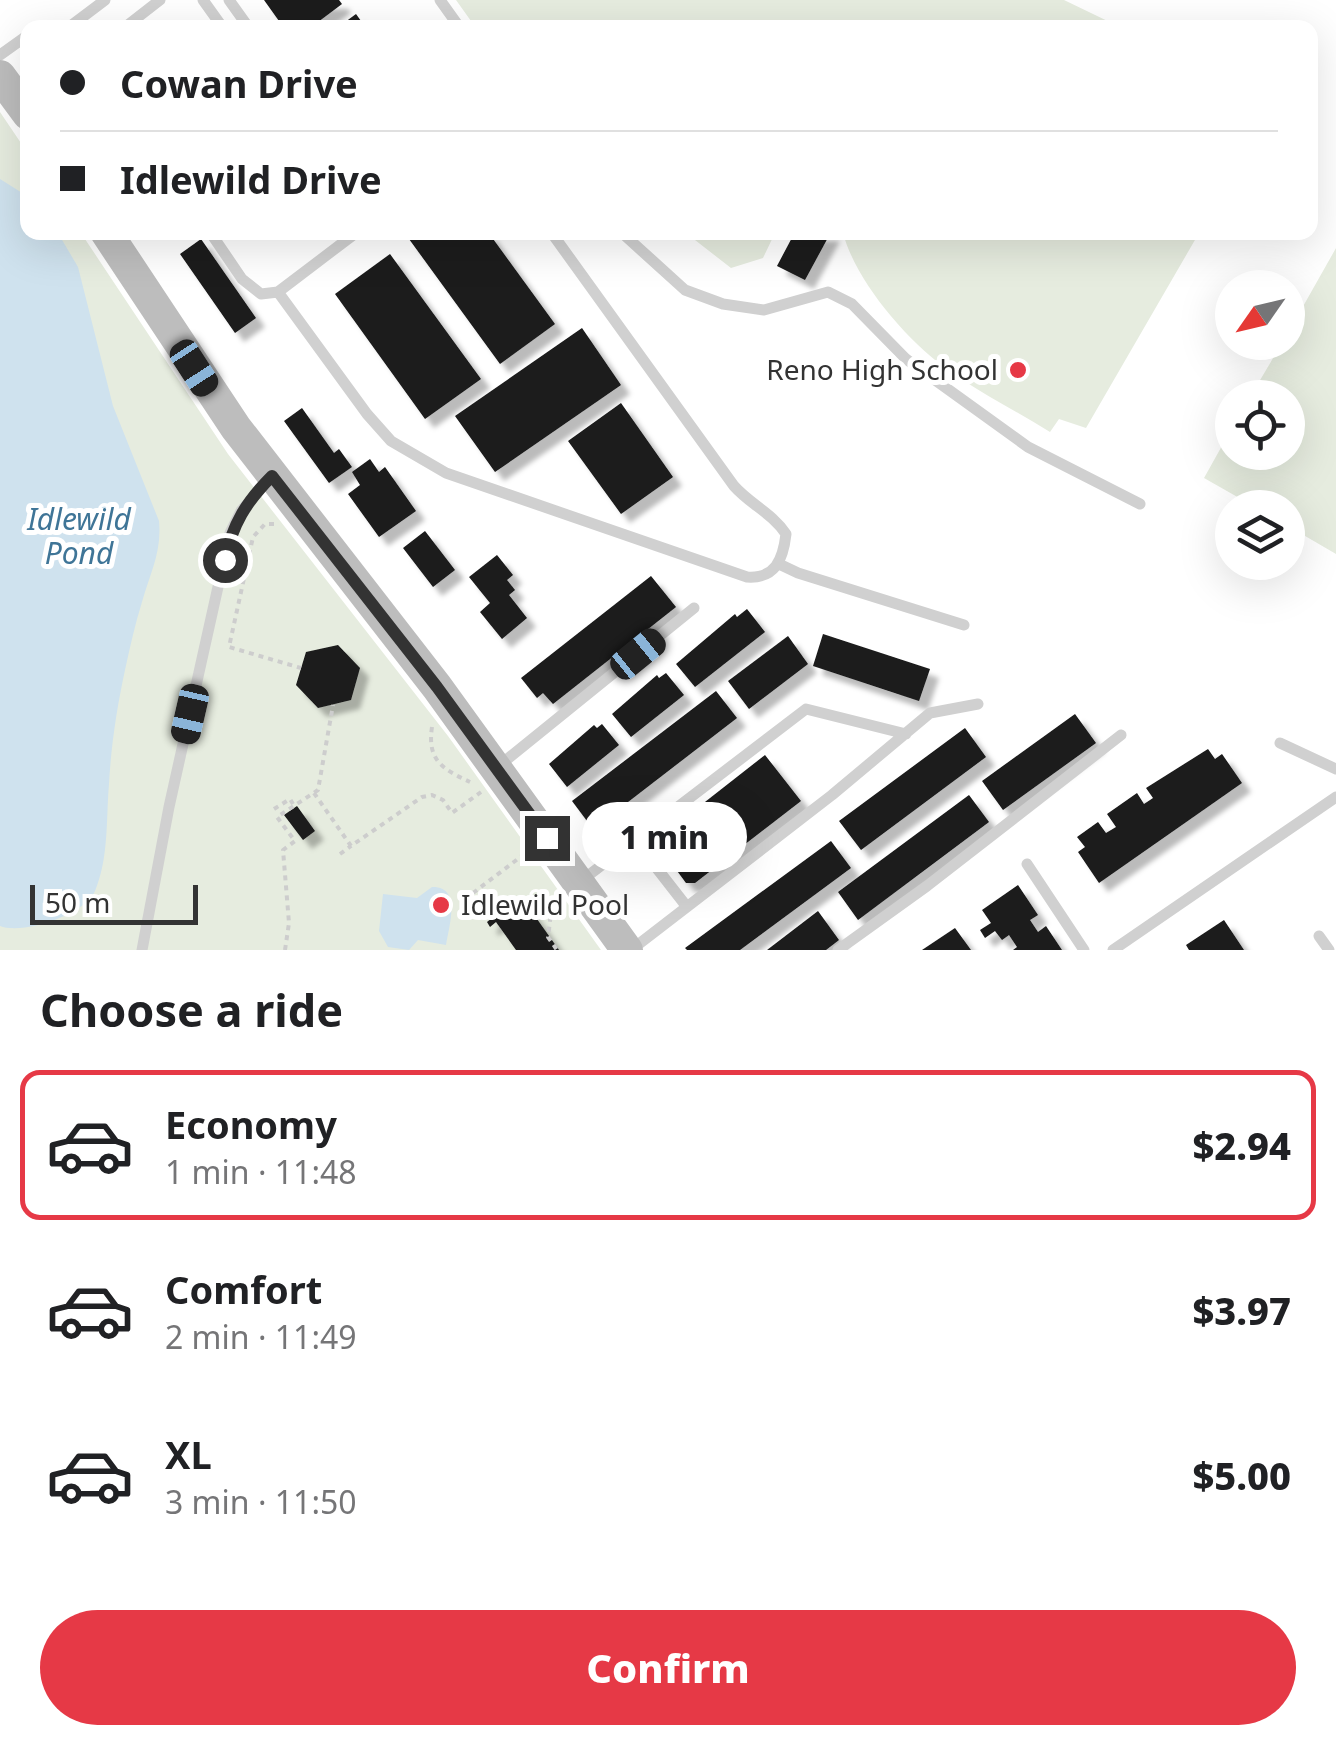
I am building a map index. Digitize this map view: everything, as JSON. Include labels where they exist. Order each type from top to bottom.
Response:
[{"type":"street","points":[[0,76],[20,103]]},
{"type":"street","points":[[111,240],[212,395],[496,768],[566,888],[629,950]]},
{"type":"lane","points":[[79,20],[105,0]]},
{"type":"lane","points":[[134,20],[160,0]]},
{"type":"lane","points":[[215,240],[242,279],[261,294],[278,292],[347,240]]},
{"type":"lane","points":[[278,292],[367,414],[392,441],[446,473],[746,577],[762,578],[779,564],[786,534],[764,508],[748,502],[734,486],[557,240]]},
{"type":"lane","points":[[630,240],[685,290],[722,304],[764,310],[828,292],[852,304],[906,359],[956,398],[1028,448],[1140,504]]},
{"type":"lane","points":[[142,950],[169,806],[230,532],[241,510],[272,476]]},
{"type":"lane","points":[[779,564],[964,625]]},
{"type":"lane","points":[[496,768],[694,608]]},
{"type":"lane","points":[[629,950],[930,713],[978,704]]},
{"type":"lane","points":[[566,888],[806,709],[906,734]]},
{"type":"lane","points":[[838,950],[1121,735]]},
{"type":"lane","points":[[1280,744],[1336,769]]},
{"type":"lane","points":[[1113,950],[1336,797]]},
{"type":"lane","points":[[634,839],[687,907]]},
{"type":"lane","points":[[1027,864],[1084,950]]},
{"type":"lane","points":[[1319,936],[1329,950]]},
{"type":"path","points":[[280,528],[274,523],[265,524],[253,537],[228,646],[301,668]]},
{"type":"path","points":[[285,950],[290,923],[284,850],[295,841],[277,817],[318,790],[333,705]]},
{"type":"path","points":[[340,854],[422,798],[432,795],[442,800],[452,813],[482,791],[453,774],[433,755],[433,722]]},
{"type":"path","points":[[314,793],[351,846]]},
{"type":"path","points":[[274,810],[290,799],[294,806]]},
{"type":"path","points":[[473,893],[526,853]]},
{"type":"path","points":[[558,950],[548,937],[566,888]]},
{"type":"shaded area","points":[[456,0],[1064,0],[1105,20],[470,20]]},
{"type":"shaded area","points":[[0,112],[20,142],[20,240],[86,240],[228,454],[448,736],[601,950],[0,950]]},
{"type":"shaded area","points":[[695,240],[771,240],[763,258],[731,268]]},
{"type":"shaded area","points":[[846,240],[1195,240],[1086,428],[1059,419],[1050,432],[956,376],[929,355],[883,307]]},
{"type":"shaded area","points":[[1336,248],[1336,554],[1305,536],[1305,490],[1225,490],[1204,478],[1215,458],[1215,470],[1305,470],[1305,380],[1260,380],[1272,360],[1305,360],[1305,303]]},
{"type":"water","name":"Idlewild Pond","points":[[0,179],[20,192],[20,240],[62,240],[78,267],[113,406],[159,521],[159,532],[119,698],[105,852],[95,891],[79,908],[52,921],[23,928],[0,926]]},
{"type":"water","points":[[432,887],[441,888],[450,900],[446,945],[418,940],[409,950],[388,947],[379,931],[383,894],[417,898]]},
{"type":"building","points":[[264,0],[339,0],[342,4],[321,20],[278,20]]},
{"type":"building","points":[[202,240],[256,318],[235,333],[180,254]]},
{"type":"building","points":[[410,240],[494,240],[555,324],[500,364]]},
{"type":"building","points":[[791,240],[827,240],[805,280],[777,266]]},
{"type":"building","points":[[390,254],[481,379],[425,419],[335,294]]},
{"type":"building","points":[[582,328],[621,385],[495,472],[455,416]]},
{"type":"building","points":[[621,403],[673,477],[621,514],[568,441]]},
{"type":"building","points":[[302,408],[334,453],[339,449],[352,467],[329,483],[284,421]]},
{"type":"building","points":[[370,459],[379,472],[385,467],[416,511],[379,537],[348,494],[360,485],[352,472]]},
{"type":"building","points":[[425,531],[455,570],[433,587],[403,548]]},
{"type":"building","points":[[497,555],[513,575],[507,580],[515,590],[509,595],[527,618],[502,639],[480,612],[490,603],[469,577]]},
{"type":"building","points":[[651,576],[676,607],[553,704],[543,693],[537,698],[521,678]]},
{"type":"building","points":[[747,609],[765,632],[695,687],[676,664],[735,614],[737,617]]},
{"type":"building","points":[[823,634],[930,669],[919,701],[813,666]]},
{"type":"building","points":[[788,636],[808,664],[749,709],[728,681]]},
{"type":"building","points":[[338,645],[360,668],[351,700],[318,708],[296,685],[306,652]]},
{"type":"building","points":[[666,673],[684,695],[631,737],[612,714],[657,675],[659,678]]},
{"type":"building","points":[[716,691],[737,718],[593,829],[572,801]]},
{"type":"building","points":[[1075,714],[1096,743],[1003,810],[982,781]]},
{"type":"building","points":[[602,724],[619,745],[567,787],[549,764],[594,725],[597,728]]},
{"type":"building","points":[[965,728],[986,757],[861,850],[839,821]]},
{"type":"building","points":[[1208,749],[1215,759],[1222,754],[1242,783],[1099,883],[1078,852],[1085,847],[1077,837],[1098,822],[1106,833],[1116,827],[1107,814],[1137,793],[1144,804],[1153,798],[1146,788]]},
{"type":"building","points":[[765,755],[801,801],[695,883],[686,883],[658,845],[659,838]]},
{"type":"building","points":[[969,795],[989,822],[858,920],[838,892]]},
{"type":"building","points":[[297,806],[315,831],[303,840],[284,815]]},
{"type":"building","points":[[831,841],[851,868],[740,950],[685,948]]},
{"type":"building","points":[[1018,885],[1038,915],[1030,920],[1038,932],[1046,926],[1062,950],[1013,950],[1017,947],[1009,935],[1002,940],[995,931],[985,938],[980,930],[991,923],[982,910]]},
{"type":"building","points":[[499,900],[511,916],[527,905],[559,950],[516,950],[496,922],[490,927],[487,922],[492,918],[486,910]]},
{"type":"building","points":[[818,911],[839,940],[826,950],[767,950]]},
{"type":"building","points":[[1224,920],[1244,950],[1189,950],[1186,945]]},
{"type":"building","points":[[955,928],[971,950],[922,950]]},
{"type":"place","name":"Reno High School","points":[[1018,370]]},
{"type":"place","name":"Idlewild Pool","points":[[441,905]]},
{"type":"route","points":[[225,560],[230,532],[241,510],[272,476],[437,687],[547,838]]}]
